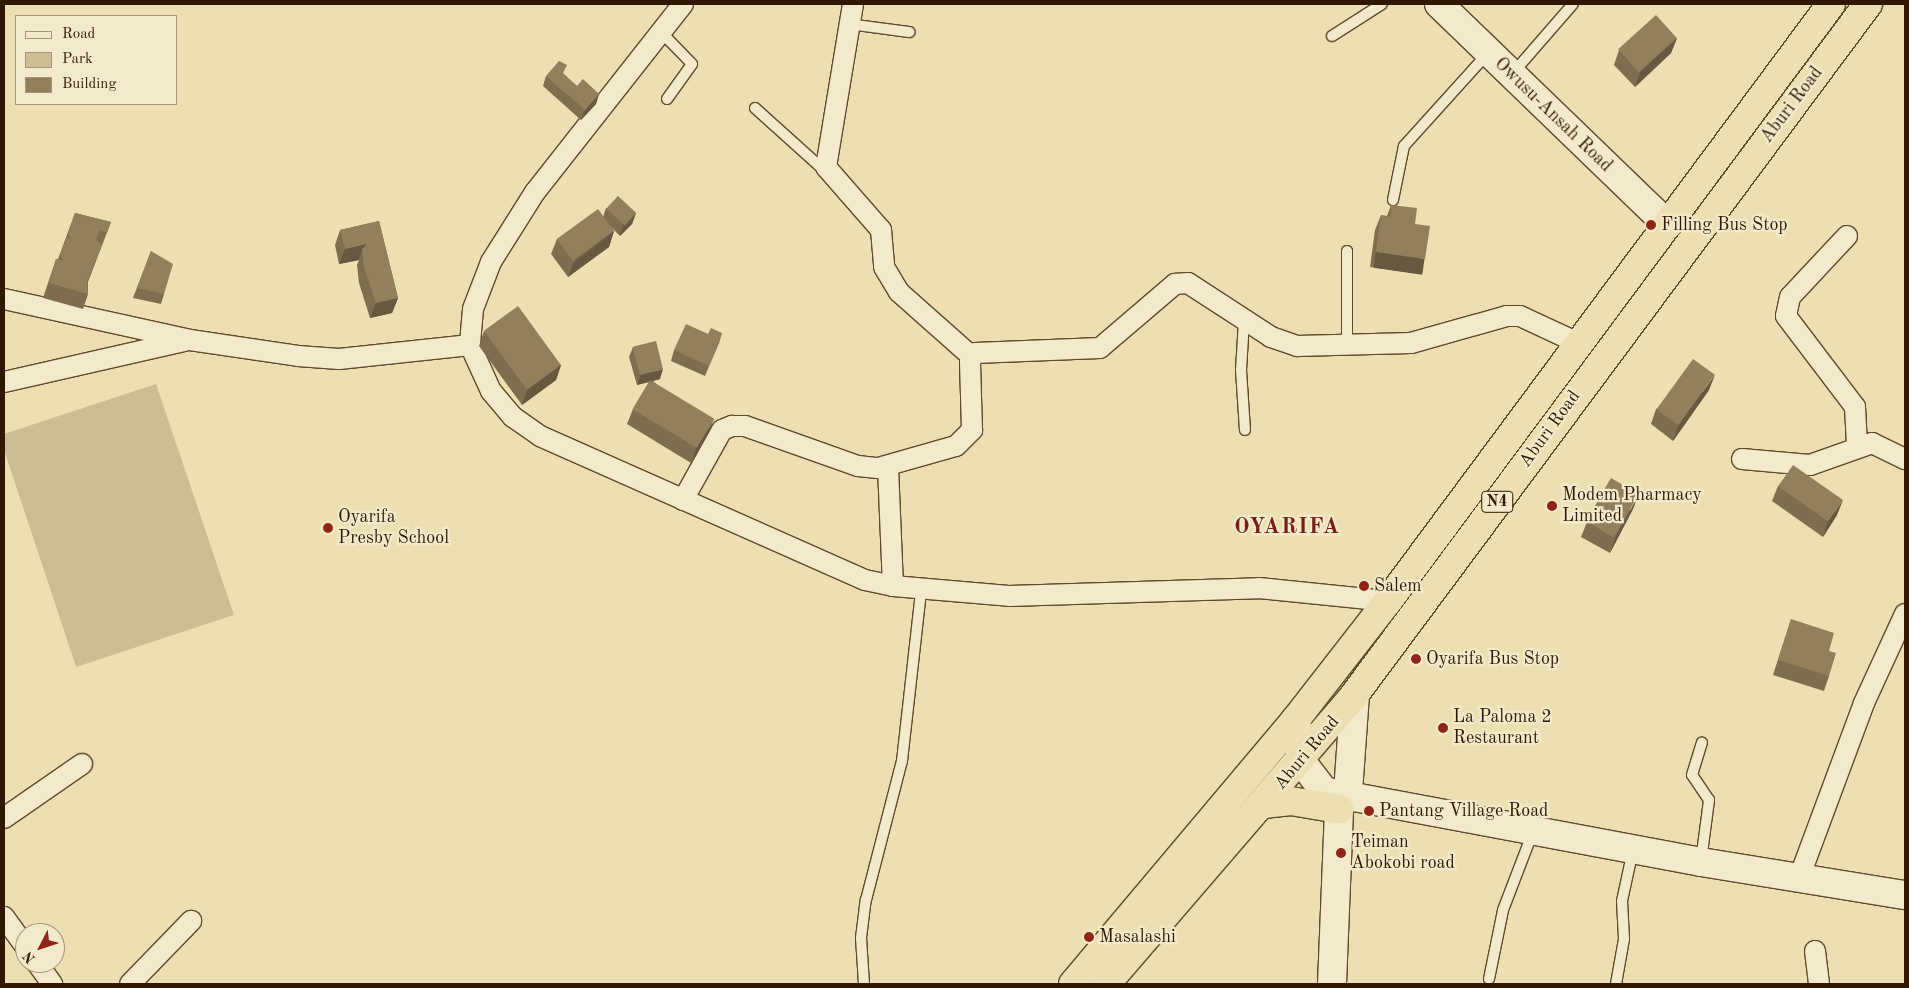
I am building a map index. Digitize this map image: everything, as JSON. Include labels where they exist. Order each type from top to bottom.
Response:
[{"type":"highway","name":"Aburi Road","points":[[1073,984],[1296,719],[1388,601],[1831,4]]},
{"type":"highway","name":"Aburi Road","points":[[1106,984],[1301,762],[1355,694],[1868,4]]},
{"type":"highway","points":[[1264,804],[1336,797]]},
{"type":"street","points":[[683,4],[535,192],[491,262],[473,309],[470,346],[491,391],[526,426],[682,500],[865,580],[893,586],[921,591],[1009,596],[1259,588],[1388,601]]},
{"type":"street","points":[[682,500],[722,430],[732,426],[745,426],[858,466],[888,466],[956,446],[969,437],[971,356],[899,292],[884,267],[881,230],[874,218],[830,176],[826,156],[853,4]]},
{"type":"street","name":"Owusu-Ansah Road","points":[[1439,4],[1488,54],[1668,225]]},
{"type":"street","points":[[1847,236],[1790,297],[1786,316],[1855,407],[1857,445]]},
{"type":"street","points":[[971,356],[978,351],[1100,348],[1175,284],[1188,283],[1271,337],[1297,346],[1348,347],[1411,343],[1507,316],[1520,316],[1580,344]]},
{"type":"street","points":[[4,299],[190,340],[339,359],[470,346]]},
{"type":"street","points":[[4,382],[190,340]]},
{"type":"street","points":[[1742,459],[1810,465],[1857,445],[1872,443],[1905,459]]},
{"type":"street","points":[[888,466],[893,586]]},
{"type":"street","points":[[1799,878],[1864,703],[1905,614]]},
{"type":"street","points":[[1332,984],[1336,797],[1355,694]]},
{"type":"street","points":[[1296,719],[1301,762],[1336,797],[1534,828],[1701,862],[1905,895]]},
{"type":"street","points":[[4,818],[82,764]]},
{"type":"street","points":[[4,917],[15,932]]},
{"type":"street","points":[[130,984],[191,921]]},
{"type":"street","points":[[1815,951],[1819,984]]},
{"type":"street","points":[[45,973],[52,984]]},
{"type":"lane","points":[[1332,36],[1382,4]]},
{"type":"lane","points":[[1511,75],[1573,4]]},
{"type":"lane","points":[[849,24],[908,32]]},
{"type":"lane","points":[[662,33],[692,64],[667,99]]},
{"type":"lane","points":[[1394,200],[1404,146],[1488,54]]},
{"type":"lane","points":[[755,108],[830,176]]},
{"type":"lane","points":[[1346,251],[1348,347]]},
{"type":"lane","points":[[1244,320],[1241,370],[1245,430]]},
{"type":"lane","points":[[864,984],[861,938],[866,900],[902,761],[921,591]]},
{"type":"lane","points":[[1701,862],[1708,800],[1692,775],[1702,742]]},
{"type":"lane","points":[[1489,980],[1503,910],[1534,828]]},
{"type":"lane","points":[[1616,984],[1624,939],[1622,902],[1633,849]]},
{"type":"green space","points":[[156,384],[234,615],[76,667],[4,450],[4,434]]},
{"type":"building","points":[[1656,15],[1677,38],[1639,72],[1618,49]]},
{"type":"building","points":[[559,61],[567,65],[563,73],[577,86],[583,79],[599,94],[585,110],[546,76]]},
{"type":"building","points":[[618,196],[636,213],[625,225],[606,208]]},
{"type":"building","points":[[1391,205],[1417,208],[1415,224],[1430,226],[1425,259],[1376,252],[1381,215],[1390,217]]},
{"type":"building","points":[[598,209],[614,231],[573,261],[557,239]]},
{"type":"building","points":[[75,213],[111,222],[107,233],[100,230],[96,240],[102,245],[87,281],[88,294],[49,283],[56,259],[64,261],[60,255],[67,237],[71,239],[68,233]]},
{"type":"building","points":[[379,221],[398,298],[376,303],[364,267],[362,249],[367,244],[345,249],[340,230]]},
{"type":"building","points":[[151,251],[173,264],[164,294],[137,288]]},
{"type":"building","points":[[518,306],[561,365],[527,390],[484,331]]},
{"type":"building","points":[[686,324],[708,334],[711,328],[722,333],[709,366],[674,350]]},
{"type":"building","points":[[656,341],[663,369],[640,375],[633,347]]},
{"type":"building","points":[[1693,359],[1715,375],[1678,425],[1657,409]]},
{"type":"building","points":[[650,380],[714,419],[697,448],[632,409]]},
{"type":"building","points":[[1793,465],[1843,500],[1828,521],[1778,486]]},
{"type":"building","points":[[1611,478],[1639,494],[1614,537],[1586,521]]},
{"type":"building","points":[[1791,619],[1834,633],[1829,651],[1836,653],[1829,676],[1778,660]]},
{"type":"place","name":"Filling Bus Stop","points":[[1651,225]]},
{"type":"place","name":"Modem Pharmacy Limited","points":[[1552,506]]},
{"type":"place","name":"Oyarifa Presby School","points":[[328,528]]},
{"type":"place","name":"Salem","points":[[1364,586]]},
{"type":"place","name":"Oyarifa Bus Stop","points":[[1416,659]]},
{"type":"place","name":"La Paloma 2 Restaurant","points":[[1443,728]]},
{"type":"place","name":"Pantang Village Road","points":[[1369,811]]},
{"type":"place","name":"Teiman Abokobi road","points":[[1341,853]]},
{"type":"place","name":"Masalashi","points":[[1089,937]]},
{"type":"district","name":"OYARIFA","points":[[1287,528]]}]
